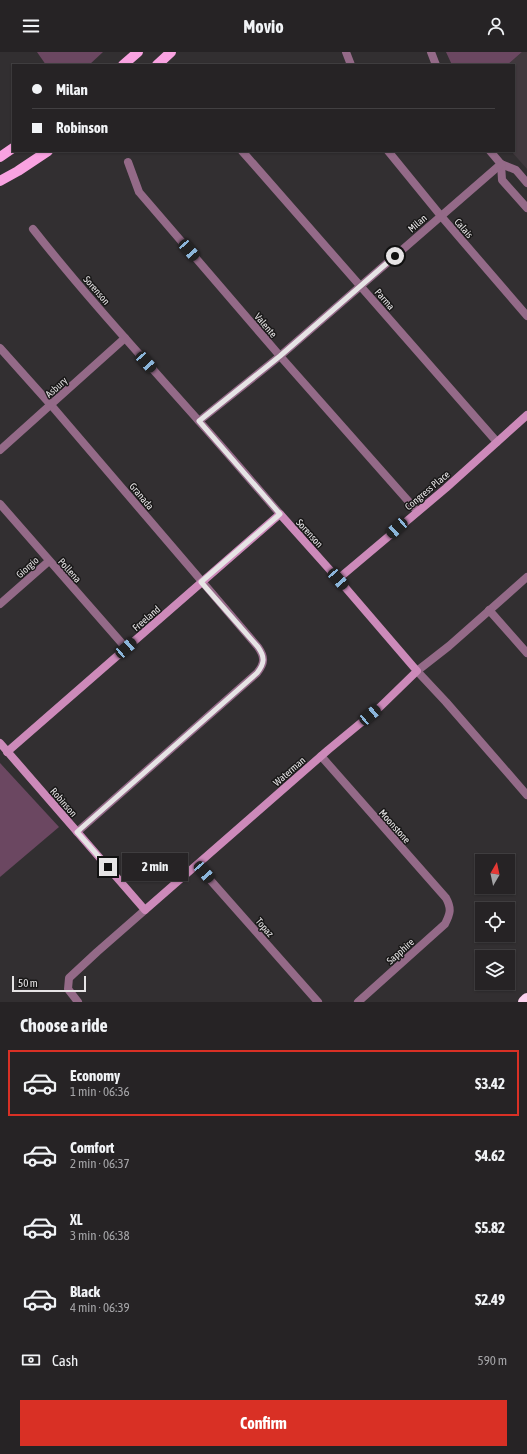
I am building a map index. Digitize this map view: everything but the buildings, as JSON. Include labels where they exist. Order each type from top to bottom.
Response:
[{"type":"highway","points":[[524,1002],[527,999]]},
{"type":"main road","points":[[124,64],[138,52]]},
{"type":"main road","points":[[158,64],[171,52]]},
{"type":"main road","points":[[0,157],[12,149]]},
{"type":"main road","points":[[0,181],[46,152]]},
{"type":"street","points":[[346,52],[351,64]]},
{"type":"street","points":[[431,52],[436,64]]},
{"type":"street","name":"Parma","points":[[243,152],[497,442]]},
{"type":"street","name":"Calais","points":[[389,152],[441,216],[527,316]]},
{"type":"street","points":[[491,152],[501,164],[516,170],[527,183]]},
{"type":"street","name":"Valente","points":[[128,162],[139,192],[280,356],[417,511]]},
{"type":"street","points":[[501,164],[502,180],[527,208]]},
{"type":"street","name":"Milan","points":[[199,421],[280,356],[501,164]]},
{"type":"street","name":"Sorenson","points":[[34,229],[52,253],[125,338],[527,795]]},
{"type":"street","name":"Asbury","points":[[0,450],[125,338]]},
{"type":"street","name":"Granada","points":[[0,348],[51,405],[263,654],[264,661],[262,667],[257,673],[77,832]]},
{"type":"street","name":"Congress Place","points":[[338,579],[527,415]]},
{"type":"street","name":"Pollena","points":[[0,504],[126,648]]},
{"type":"street","name":"Freeland","points":[[7,752],[280,514]]},
{"type":"street","name":"Giorgio","points":[[0,604],[49,561]]},
{"type":"street","name":"Waterman","points":[[78,1002],[68,989],[69,978],[72,975],[321,756],[380,707],[417,671],[449,646],[527,577]]},
{"type":"street","points":[[489,610],[527,653]]},
{"type":"street","name":"Robinson","points":[[0,744],[145,910]]},
{"type":"street","name":"Moonstone","points":[[321,756],[446,898],[450,910]]},
{"type":"street","name":"Topaz","points":[[197,865],[318,1002]]},
{"type":"street","name":"Sapphire","points":[[358,1002],[445,924],[450,910]]},
{"type":"shaded area","points":[[37,52],[103,52],[90,64],[45,64]]},
{"type":"shaded area","points":[[446,52],[522,52],[508,64],[452,64]]},
{"type":"shaded area","points":[[522,52],[527,52],[527,169],[512,152],[515,152],[515,64],[508,64]]},
{"type":"shaded area","points":[[0,763],[59,827],[0,877]]},
{"type":"route","points":[[108,867],[77,832],[257,673],[262,667],[264,661],[263,654],[258,647],[201,582],[280,514],[199,421],[280,356],[395,256]]}]
